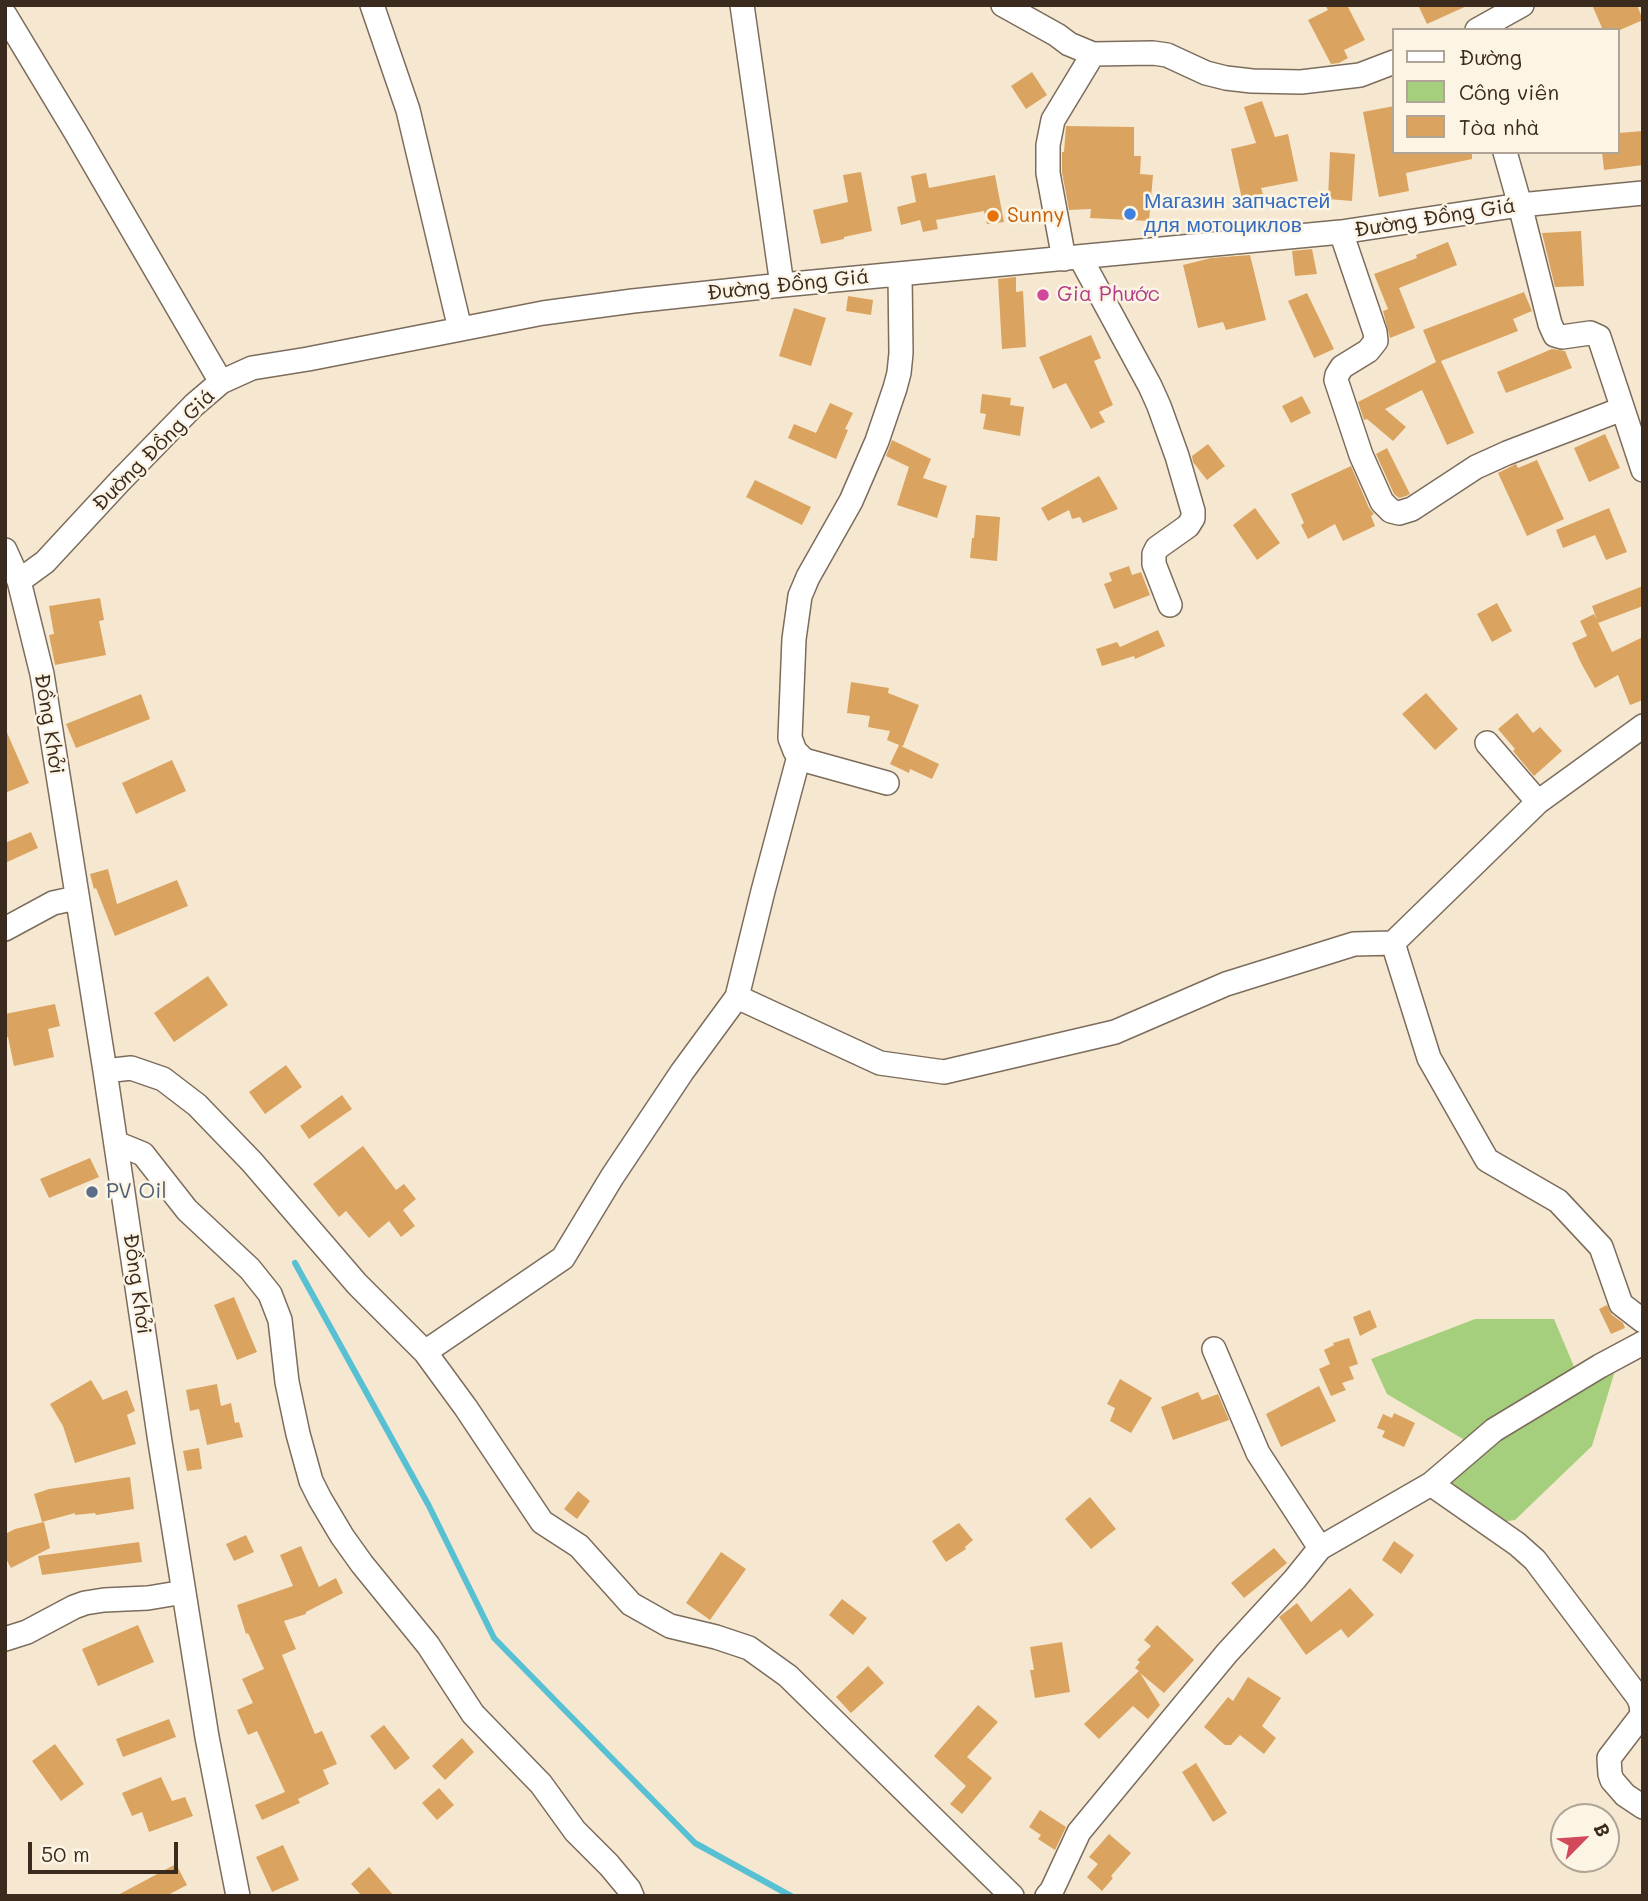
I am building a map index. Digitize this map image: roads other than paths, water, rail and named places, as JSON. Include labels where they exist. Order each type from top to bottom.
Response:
[{"type":"street","points":[[372,5],[408,110],[460,329]]},
{"type":"street","points":[[742,5],[782,285]]},
{"type":"street","points":[[1003,5],[1069,44],[1093,54],[1153,52],[1167,55],[1206,73],[1252,81],[1285,83],[1360,75],[1392,63]]},
{"type":"street","points":[[1480,28],[1522,5]]},
{"type":"street","points":[[5,15],[221,382]]},
{"type":"street","points":[[1093,54],[1054,120],[1048,145],[1048,173],[1072,258],[1150,386],[1177,456],[1193,511],[1188,526],[1157,548],[1154,554],[1154,564],[1170,605]]},
{"type":"street","points":[[1506,154],[1550,324],[1555,335],[1562,337],[1590,333],[1599,337],[1643,470]]},
{"type":"street","name":"Đường Đồng Giá","points":[[19,581],[45,562],[194,405],[221,382],[252,368],[543,313],[633,300],[1341,232],[1520,205],[1643,193]]},
{"type":"street","points":[[1341,232],[1376,341],[1368,351],[1342,367],[1336,380],[1361,455],[1382,502],[1391,511],[1405,512],[1476,467],[1507,453],[1622,410]]},
{"type":"street","points":[[887,783],[804,760],[795,751],[790,738],[794,639],[800,596],[860,483],[895,388],[901,353],[900,274]]},
{"type":"street","name":"Đồng Khởi","points":[[5,550],[19,581],[41,674],[207,1737],[239,1896]]},
{"type":"street","points":[[737,997],[880,1063],[944,1072],[1115,1032],[1226,984],[1354,944],[1394,943],[1538,802],[1643,726]]},
{"type":"street","points":[[1487,743],[1538,802]]},
{"type":"street","points":[[425,1352],[564,1258],[620,1165],[682,1072],[737,997],[799,756]]},
{"type":"street","points":[[5,929],[53,903],[76,898]]},
{"type":"street","points":[[1394,943],[1429,1058],[1488,1160],[1558,1201],[1601,1247],[1622,1304],[1643,1321]]},
{"type":"street","points":[[105,1071],[131,1068],[163,1079],[197,1105],[252,1162],[357,1284],[425,1352],[542,1522],[579,1546],[631,1604],[670,1626],[749,1648],[788,1676],[1012,1896]]},
{"type":"street","points":[[116,1143],[143,1154],[187,1210],[250,1269],[270,1294],[280,1320],[287,1382],[311,1480],[342,1536],[428,1645],[473,1714],[547,1791],[575,1831],[609,1865],[632,1896]]},
{"type":"street","points":[[1047,1896],[1079,1832],[1227,1653],[1320,1548],[1431,1484],[1494,1430],[1643,1343]]},
{"type":"street","points":[[1214,1349],[1258,1453],[1320,1548]]},
{"type":"street","points":[[1431,1484],[1517,1544],[1535,1560],[1642,1704],[1642,1715],[1609,1758],[1612,1780],[1625,1795],[1643,1807]]},
{"type":"street","points":[[5,1639],[27,1632],[85,1604],[184,1592]]},
{"type":"waterway","points":[[295,1263],[429,1506],[494,1638],[695,1843],[791,1896]]},
{"type":"place","name":"Магазин запчастей для мотоциклов","points":[[1130,214]]},
{"type":"place","name":"Sunny","points":[[993,216]]},
{"type":"place","name":"Gia Phước","points":[[1043,295]]},
{"type":"place","name":"PV Oil","points":[[92,1192]]}]
